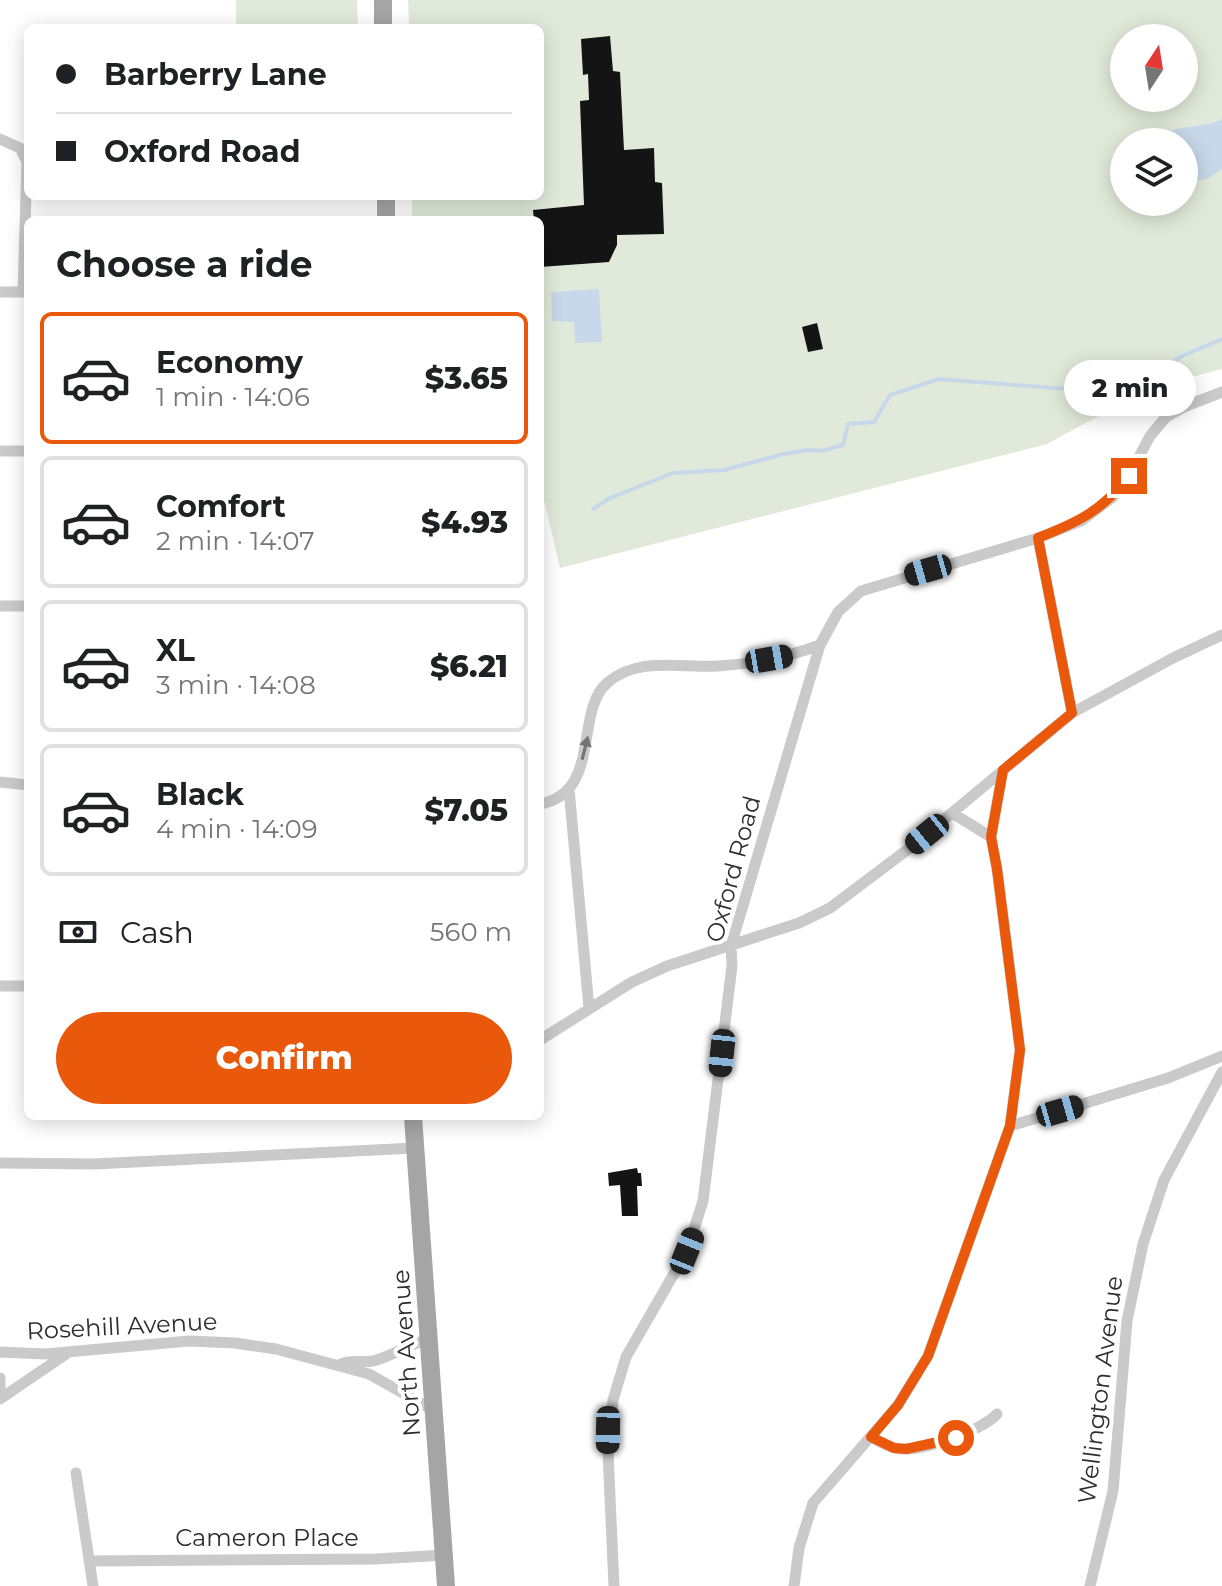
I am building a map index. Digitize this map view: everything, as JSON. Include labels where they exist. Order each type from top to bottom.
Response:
[{"type":"main road","points":[[383,0],[383,24]]},
{"type":"main road","name":"North Avenue","points":[[413,1120],[446,1586]]},
{"type":"street","points":[[0,139],[20,148],[24,156]]},
{"type":"street","points":[[0,292],[24,292]]},
{"type":"street","name":"Oxford Road","points":[[614,1586],[608,1452],[613,1400],[626,1357],[687,1251],[703,1201],[732,966],[731,946],[820,645],[838,612],[861,591],[1038,538],[1081,521],[1113,497],[1129,476],[1150,436],[1166,417],[1222,392]]},
{"type":"street","points":[[0,451],[24,451]]},
{"type":"street","points":[[1038,538],[1072,713]]},
{"type":"street","points":[[0,606],[24,606]]},
{"type":"street","points":[[544,1037],[632,982],[667,966],[799,923],[830,908],[952,813],[1072,713],[1222,635]]},
{"type":"street","points":[[544,803],[560,798],[569,789],[580,766],[602,687],[626,670],[646,665],[741,664],[797,654],[820,645]]},
{"type":"street","points":[[794,1586],[801,1537],[813,1503],[898,1405],[928,1356],[1010,1126],[1020,1050],[991,837],[1003,770]]},
{"type":"street","points":[[0,782],[24,785]]},
{"type":"street","points":[[569,789],[589,1008]]},
{"type":"street","points":[[952,813],[991,837]]},
{"type":"street","points":[[0,986],[24,986]]},
{"type":"street","points":[[1010,1126],[1168,1078],[1222,1056]]},
{"type":"street","name":"Wellington Avenue","points":[[1090,1586],[1113,1491],[1127,1321],[1143,1244],[1164,1180],[1222,1072]]},
{"type":"street","points":[[0,1163],[94,1164],[415,1148]]},
{"type":"street","name":"Rosehill Avenue","points":[[341,1364],[373,1361],[429,1339]]},
{"type":"street","name":"Rosehill Avenue","points":[[0,1352],[45,1354],[189,1341],[235,1343],[341,1364],[378,1378],[433,1410]]},
{"type":"street","points":[[0,1399],[69,1352]]},
{"type":"street","points":[[0,1378],[0,1389]]},
{"type":"street","points":[[871,1437],[894,1448],[906,1449],[956,1438],[989,1424],[997,1414]]},
{"type":"street","points":[[76,1473],[93,1586]]},
{"type":"street","name":"Cameron Place","points":[[89,1561],[376,1559],[445,1555]]},
{"type":"green space","points":[[236,0],[357,0],[358,24],[236,24]]},
{"type":"green space","points":[[408,0],[1222,0],[1222,369],[1150,388],[1047,444],[560,568],[544,500],[544,216],[412,216],[412,200],[544,200],[544,24],[409,24]]},
{"type":"water","points":[[1222,119],[1222,169],[1209,178],[1198,181],[1198,128],[1180,128]]},
{"type":"water","points":[[599,289],[602,342],[575,343],[574,322],[552,321],[551,292]]},
{"type":"building","points":[[610,36],[613,71],[620,72],[624,150],[654,148],[655,182],[662,183],[664,234],[617,235],[617,245],[609,262],[544,267],[544,216],[534,216],[533,210],[584,205],[580,101],[589,100],[588,74],[583,75],[581,39]]},
{"type":"building","points":[[817,323],[823,349],[808,352],[802,327]]},
{"type":"building","points":[[637,1168],[641,1173],[642,1186],[637,1186],[638,1216],[622,1216],[620,1185],[609,1186],[608,1173]]},
{"type":"waterway","points":[[593,509],[610,498],[673,473],[724,470],[784,454],[822,451],[843,445],[848,424],[874,422],[890,395],[939,379],[1106,392],[1134,376],[1170,364],[1222,339]]},
{"type":"route","points":[[956,1438],[906,1449],[894,1448],[871,1437],[898,1405],[928,1356],[1010,1126],[1020,1050],[991,837],[1003,770],[1072,713],[1038,538],[1081,521],[1096,511],[1113,497],[1129,476]]}]
